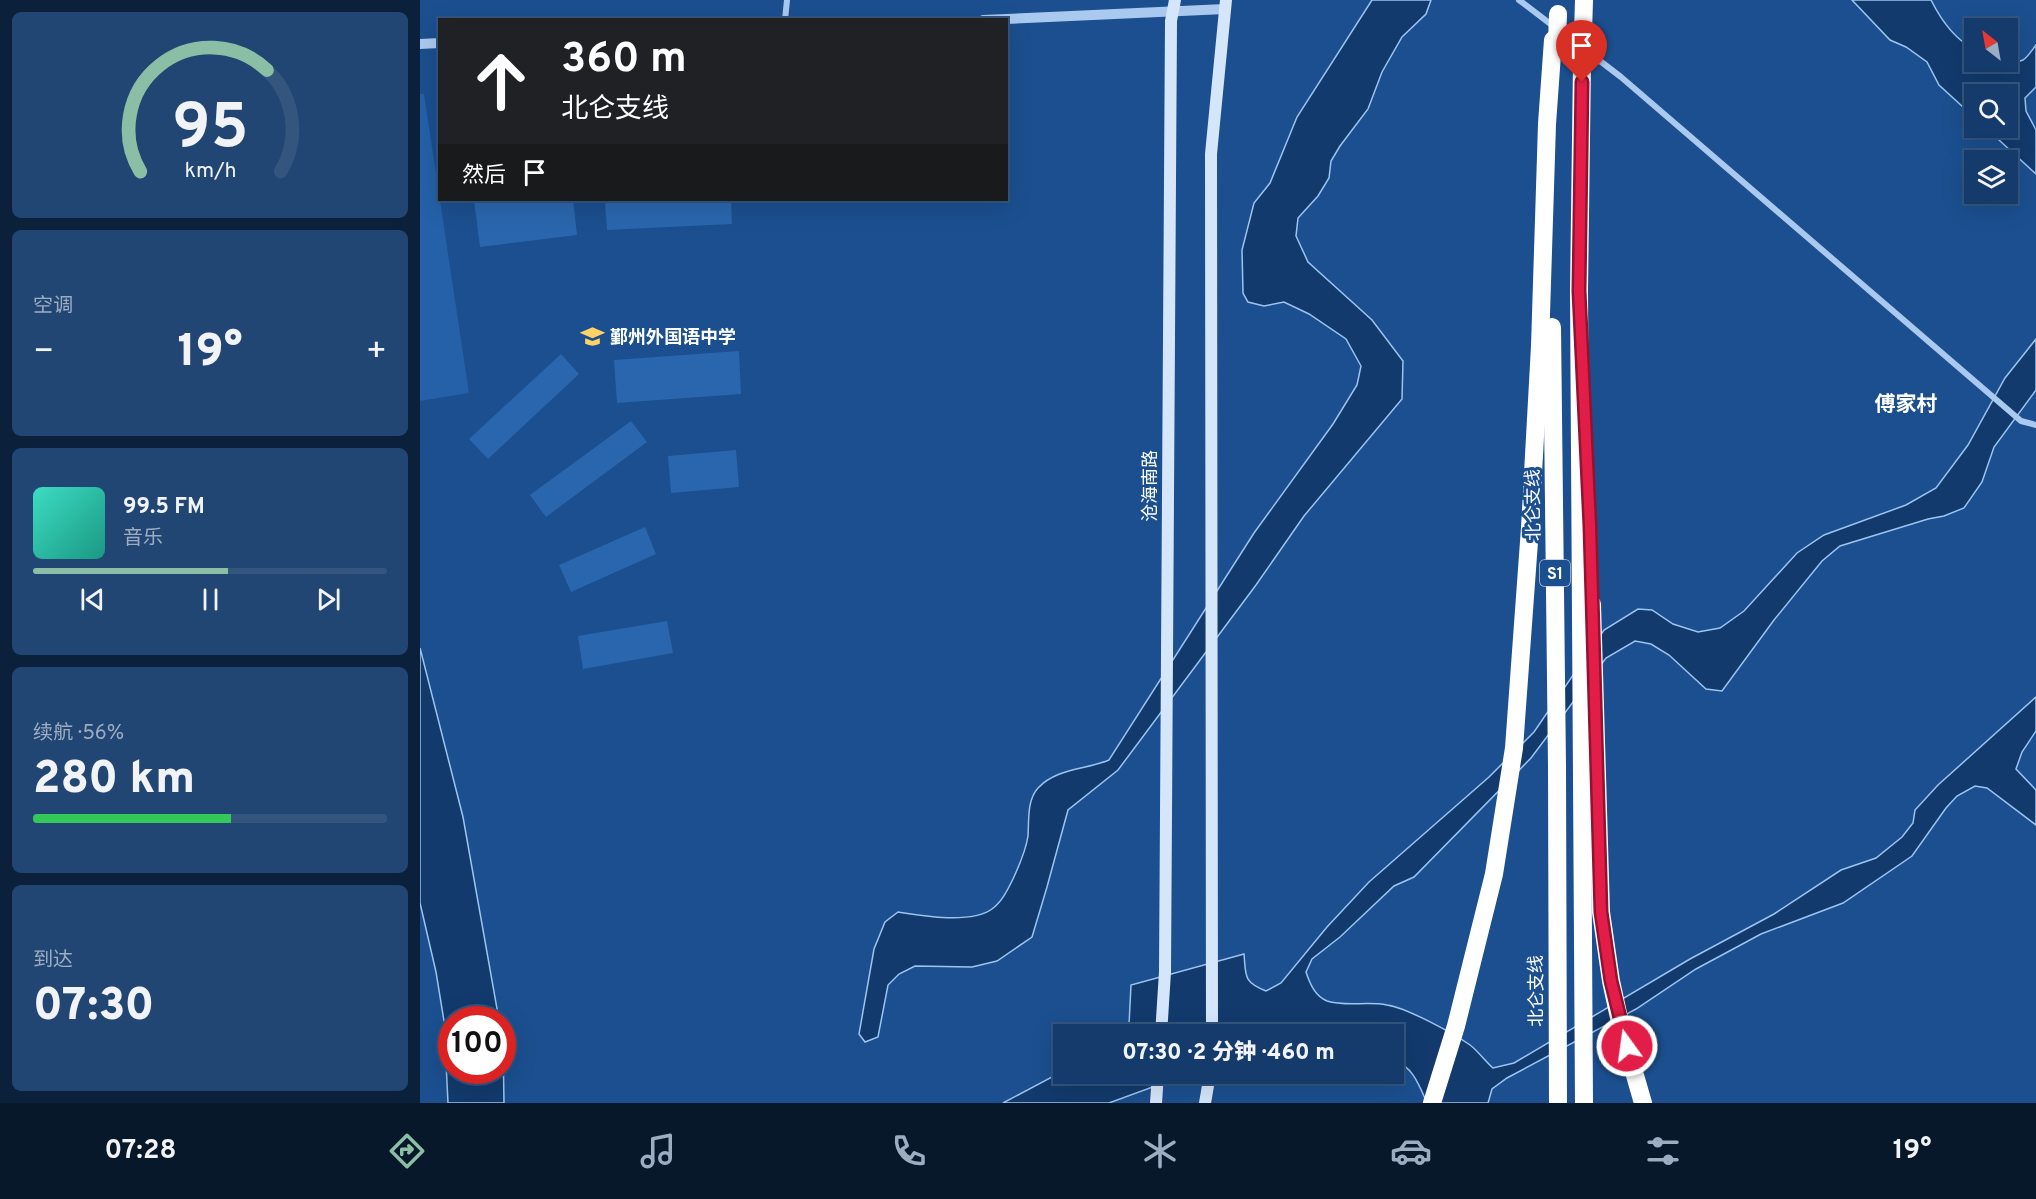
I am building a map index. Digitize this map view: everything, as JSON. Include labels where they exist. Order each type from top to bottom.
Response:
[{"type":"highway","name":"S1","points":[[1584,0],[1579,291],[1584,1103]]},
{"type":"highway","name":"北仑支线","points":[[1557,6],[1552,353],[1558,1103]]},
{"type":"highway","points":[[1432,1103],[1456,1026],[1494,874],[1514,748],[1538,380],[1547,123],[1555,42]]},
{"type":"highway","points":[[1579,291],[1590,538],[1601,912],[1611,981],[1642,1103]]},
{"type":"main road","points":[[1212,1024],[1211,154],[1225,4]]},
{"type":"main road","name":"沧海南路","points":[[1162,1024],[1165,972],[1171,33],[1174,6]]},
{"type":"main road","points":[[1156,1103],[1157,1084]]},
{"type":"main road","points":[[1205,1103],[1208,1084]]},
{"type":"street","points":[[785,18],[787,0]]},
{"type":"street","points":[[1519,0],[1621,77],[2021,421],[2036,425]]},
{"type":"street","points":[[1008,18],[1225,4]]},
{"type":"street","points":[[420,44],[438,43]]},
{"type":"shaded area","points":[[1372,0],[1431,0],[1426,14],[1402,37],[1382,72],[1368,109],[1331,161],[1329,178],[1318,196],[1298,218],[1296,236],[1308,262],[1372,320],[1403,361],[1402,399],[1304,516],[1256,585],[1118,770],[1068,810],[1032,937],[997,961],[972,967],[915,966],[899,974],[888,985],[878,1037],[865,1042],[859,1034],[874,949],[885,922],[898,912],[947,918],[972,916],[983,914],[999,903],[1018,869],[1024,852],[1028,836],[1030,804],[1034,793],[1046,781],[1062,773],[1109,760],[1254,533],[1333,424],[1357,385],[1361,366],[1346,339],[1309,314],[1284,302],[1264,306],[1248,302],[1243,293],[1242,250],[1254,203],[1270,183],[1297,117]]},
{"type":"shaded area","points":[[1852,0],[1931,0],[1949,28],[1964,43],[1964,72],[2018,72],[2018,62],[2025,59],[2036,45],[2036,87],[2025,98],[2026,111],[2036,130],[2036,174],[2018,157],[2018,150],[2010,150],[1997,138],[2018,138],[2018,84],[1964,84],[1964,108],[1939,85],[1927,62],[1906,47],[1890,40]]},
{"type":"shaded area","points":[[420,94],[424,94],[438,187],[438,201],[440,201],[469,393],[420,401]]},
{"type":"shaded area","points":[[2036,339],[2036,390],[1994,447],[1982,482],[1964,508],[1840,546],[1822,561],[1774,620],[1722,691],[1706,689],[1669,655],[1651,644],[1635,641],[1606,658],[1531,758],[1414,877],[1394,886],[1340,937],[1312,959],[1306,972],[1316,993],[1323,999],[1342,1004],[1379,1004],[1406,1011],[1473,1047],[1493,1068],[1514,1063],[1690,959],[1774,914],[1841,870],[1876,858],[1902,837],[1913,823],[1915,810],[1938,785],[2036,697],[2036,731],[2022,752],[2016,769],[2036,790],[2036,825],[1987,788],[1975,786],[1957,796],[1946,808],[1912,856],[1843,903],[1761,934],[1696,969],[1636,1009],[1507,1078],[1492,1089],[1488,1103],[1427,1103],[1418,1083],[1404,1065],[1404,1024],[1129,1024],[1131,985],[1244,954],[1247,977],[1253,985],[1266,991],[1281,983],[1327,927],[1369,882],[1489,777],[1534,732],[1604,630],[1638,609],[1652,610],[1673,624],[1698,632],[1720,628],[1744,611],[1797,553],[1824,535],[1906,505],[1936,488],[1968,445],[2005,378]]},
{"type":"shaded area","points":[[420,648],[463,817],[497,1006],[442,1006],[420,903]]},
{"type":"shaded area","points":[[1053,1076],[1053,1084],[1161,1084],[1109,1103],[1003,1103]]},
{"type":"shaded area","points":[[447,1084],[504,1084],[504,1103],[448,1103]]},
{"type":"building","points":[[474,201],[573,201],[577,235],[480,247]]},
{"type":"building","points":[[731,201],[732,224],[607,230],[605,203]]},
{"type":"building","points":[[739,351],[741,394],[617,403],[614,360]]},
{"type":"building","points":[[561,354],[579,374],[488,459],[469,439]]},
{"type":"building","points":[[631,421],[647,442],[546,517],[530,495]]},
{"type":"building","points":[[736,450],[739,487],[671,493],[668,456]]},
{"type":"building","points":[[645,527],[656,554],[571,592],[559,565]]},
{"type":"building","points":[[667,621],[673,653],[583,669],[578,636]]},
{"type":"place","name":"鄞州外国语中学","points":[[592,337]]},
{"type":"district","name":"傅家村","points":[[1906,404]]},
{"type":"route","points":[[1582,82],[1579,291],[1590,526],[1601,912],[1611,981],[1627,1046]]}]
